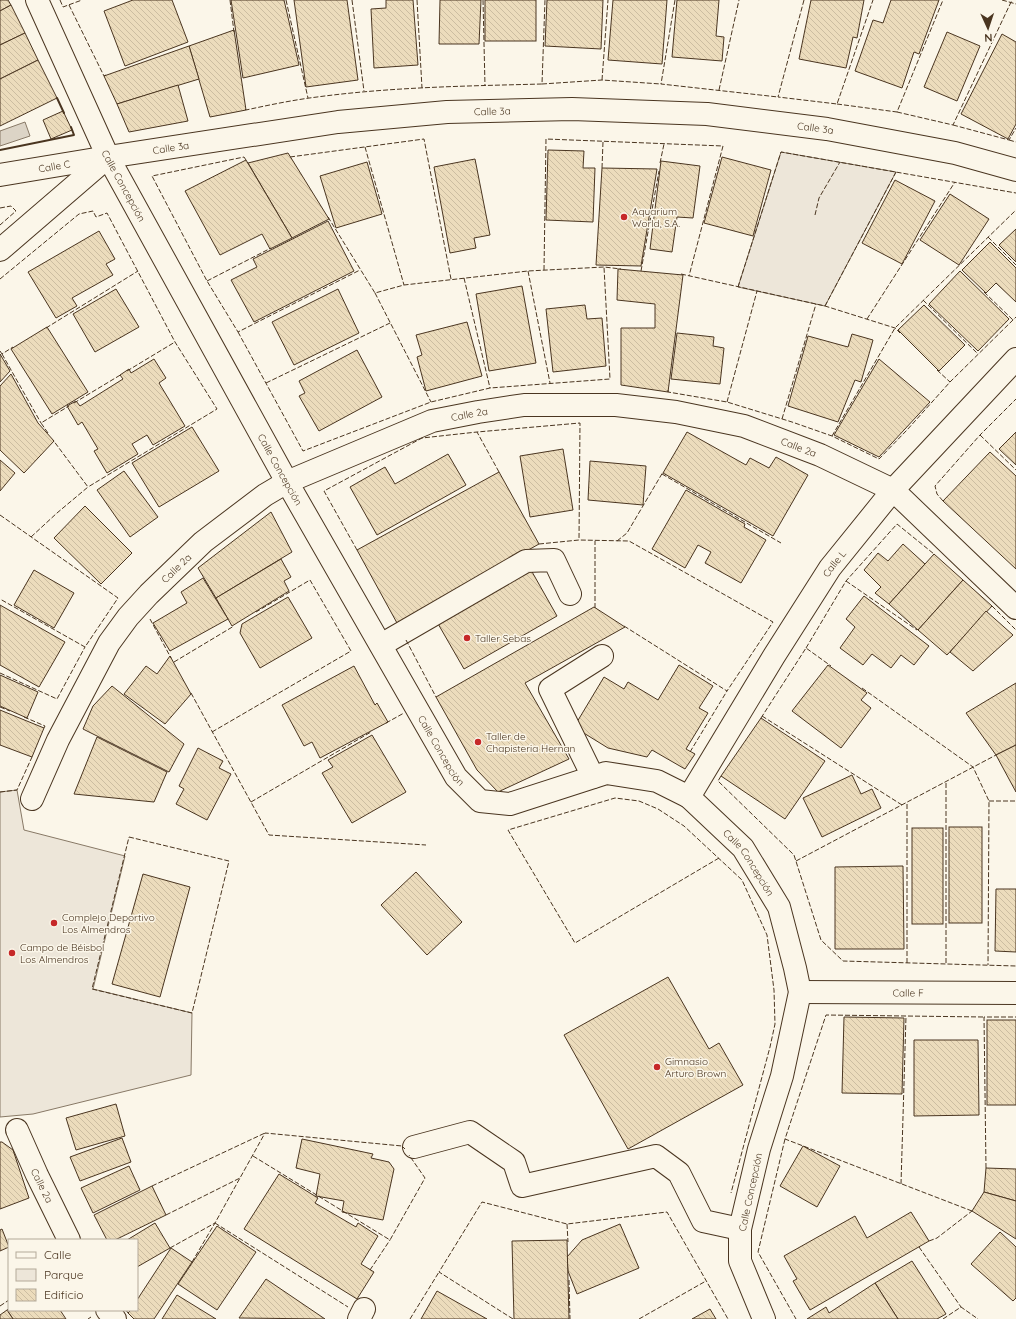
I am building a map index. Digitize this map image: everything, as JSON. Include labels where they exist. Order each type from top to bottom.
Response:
[{"type":"street","name":"Calle Concepción","points":[[36,0],[108,157],[287,482],[456,777],[480,802],[510,804],[606,773],[657,781],[689,797],[743,848],[779,907],[800,992],[782,1076],[758,1149],[740,1229],[740,1261],[764,1319]]},
{"type":"street","name":"Calle 3a","points":[[108,157],[338,122],[447,112],[572,109],[707,114],[827,130],[955,153],[1016,170]]},
{"type":"street","name":"Calle C","points":[[0,175],[108,157]]},
{"type":"street","points":[[0,250],[108,157]]},
{"type":"street","name":"Calle L","points":[[689,797],[774,656],[830,568],[893,490],[1016,359]]},
{"type":"street","name":"Calle 2a","points":[[32,799],[58,740],[109,643],[128,617],[149,594],[203,542],[265,495],[287,482],[432,421],[478,412],[524,405],[608,405],[676,412],[744,426],[820,455],[893,490],[1016,608]]},
{"type":"street","points":[[381,645],[526,561],[554,560],[570,594]]},
{"type":"street","points":[[593,777],[550,689],[602,656]]},
{"type":"street","name":"Calle F","points":[[800,992],[1016,993]]},
{"type":"street","name":"Calle 2a","points":[[17,1130],[69,1239]]},
{"type":"street","points":[[414,1147],[470,1132],[514,1162],[522,1186],[656,1156],[679,1173],[703,1221],[740,1229]]},
{"type":"street","points":[[108,1311],[115,1319]]},
{"type":"green space","points":[[781,152],[896,172],[825,306],[738,287]]},
{"type":"green space","name":"Complejo Deportivo Los Almendros","points":[[17,790],[24,830],[125,856],[93,989],[192,1013],[191,1075],[33,1114],[0,1117],[0,792]]},
{"type":"shaded area","points":[[25,122],[30,136],[0,146],[0,131]]},
{"type":"building","points":[[0,0],[8,0],[11,5],[0,11]]},
{"type":"building","points":[[133,0],[172,0],[188,42],[125,66],[104,11]]},
{"type":"building","points":[[231,0],[284,0],[299,65],[243,78]]},
{"type":"building","points":[[294,0],[347,0],[358,80],[306,87]]},
{"type":"building","points":[[386,0],[413,0],[418,65],[374,68],[371,9],[386,8]]},
{"type":"building","points":[[440,0],[481,0],[479,44],[439,44]]},
{"type":"building","points":[[485,0],[536,0],[536,41],[485,41]]},
{"type":"building","points":[[547,0],[603,0],[601,49],[545,46]]},
{"type":"building","points":[[613,0],[667,0],[662,64],[608,60]]},
{"type":"building","points":[[677,0],[719,0],[716,36],[724,37],[722,61],[672,57]]},
{"type":"building","points":[[811,0],[864,0],[857,38],[853,37],[846,68],[799,59]]},
{"type":"building","points":[[891,0],[939,0],[919,54],[914,52],[902,88],[855,71],[873,20],[883,23]]},
{"type":"building","points":[[11,5],[25,33],[0,45],[0,11]]},
{"type":"building","points":[[234,30],[246,110],[210,117],[189,46]]},
{"type":"building","points":[[947,32],[980,46],[957,101],[924,87]]},
{"type":"building","points":[[25,33],[38,60],[0,79],[0,45]]},
{"type":"building","points":[[1002,34],[1016,42],[1016,124],[1008,139],[961,114]]},
{"type":"building","points":[[189,46],[199,79],[117,104],[104,76]]},
{"type":"building","points":[[38,60],[57,98],[0,126],[0,79]]},
{"type":"building","points":[[178,85],[188,121],[129,132],[117,104]]},
{"type":"building","points":[[63,111],[72,130],[51,139],[43,120]]},
{"type":"building","points":[[548,150],[584,151],[583,168],[595,168],[593,222],[546,220]]},
{"type":"building","points":[[288,153],[329,219],[292,238],[248,163]]},
{"type":"building","points":[[722,157],[771,170],[753,236],[704,223]]},
{"type":"building","points":[[475,159],[490,235],[474,238],[476,248],[450,253],[434,167]]},
{"type":"building","points":[[246,160],[292,238],[270,249],[262,234],[220,255],[185,191]]},
{"type":"building","points":[[661,161],[700,166],[693,218],[677,217],[672,252],[650,249]]},
{"type":"building","points":[[367,162],[382,214],[336,228],[320,176]]},
{"type":"building","name":"Aquarium World, S.A.","points":[[602,168],[657,169],[641,266],[596,265]]},
{"type":"building","points":[[895,180],[935,201],[902,264],[862,243]]},
{"type":"building","points":[[950,194],[989,219],[959,265],[920,240]]},
{"type":"building","points":[[328,221],[354,271],[254,322],[231,280],[257,267],[253,259]]},
{"type":"building","points":[[1016,229],[1016,262],[999,245]]},
{"type":"building","points":[[99,231],[115,259],[106,264],[113,275],[72,298],[77,306],[56,318],[28,272]]},
{"type":"building","points":[[990,242],[1016,268],[1016,302],[996,283],[986,293],[962,270]]},
{"type":"building","points":[[618,269],[683,275],[668,392],[621,385],[621,328],[655,328],[655,304],[617,300]]},
{"type":"building","points":[[960,271],[1009,319],[978,351],[929,304]]},
{"type":"building","points":[[522,286],[536,363],[489,371],[476,294]]},
{"type":"building","points":[[116,289],[139,327],[95,352],[73,314]]},
{"type":"building","points":[[338,289],[359,333],[294,365],[272,322]]},
{"type":"building","points":[[585,305],[587,319],[602,318],[606,366],[553,372],[546,309]]},
{"type":"building","points":[[924,305],[965,345],[939,371],[898,330]]},
{"type":"building","points":[[467,322],[482,376],[426,391],[417,357],[422,355],[416,335]]},
{"type":"building","points":[[47,327],[88,392],[52,414],[11,349]]},
{"type":"building","points":[[677,333],[714,337],[713,346],[724,348],[720,384],[671,379]]},
{"type":"building","points":[[852,334],[873,340],[861,382],[855,380],[838,422],[788,406],[808,336],[848,347]]},
{"type":"building","points":[[357,350],[382,397],[319,431],[299,396],[305,393],[299,381]]},
{"type":"building","points":[[0,354],[10,371],[0,382]]},
{"type":"building","points":[[154,359],[166,378],[159,383],[185,426],[153,445],[147,435],[132,444],[138,454],[107,473],[94,451],[98,449],[82,422],[78,425],[67,406],[76,401],[80,406],[123,379],[120,375],[129,369],[131,373]]},
{"type":"building","points":[[879,359],[930,402],[879,457],[834,435]]},
{"type":"building","points":[[11,374],[38,423],[54,441],[24,473],[0,450],[0,386]]},
{"type":"building","points":[[192,427],[219,471],[159,507],[132,463]]},
{"type":"building","points":[[687,432],[746,465],[750,458],[769,468],[776,457],[808,475],[773,536],[663,473]]},
{"type":"building","points":[[1016,432],[1016,465],[999,449]]},
{"type":"building","points":[[563,449],[573,510],[530,517],[520,456]]},
{"type":"building","points":[[990,452],[1016,476],[1016,569],[943,501]]},
{"type":"building","points":[[448,454],[466,485],[377,535],[350,487],[385,467],[395,484]]},
{"type":"building","points":[[0,460],[15,473],[0,491]]},
{"type":"building","points":[[590,461],[646,466],[643,505],[588,500]]},
{"type":"building","points":[[124,471],[158,517],[130,537],[97,490]]},
{"type":"building","points":[[499,472],[539,544],[397,623],[357,550]]},
{"type":"building","points":[[686,490],[745,524],[744,527],[766,540],[741,583],[705,563],[711,552],[698,545],[685,568],[652,549]]},
{"type":"building","points":[[85,506],[132,553],[101,584],[54,538]]},
{"type":"building","points":[[271,512],[292,552],[216,598],[198,568]]},
{"type":"building","points":[[903,544],[925,564],[889,604],[875,593],[881,587],[864,570],[878,553],[888,561]]},
{"type":"building","points":[[934,554],[963,580],[918,630],[889,604]]},
{"type":"building","points":[[281,559],[291,577],[284,581],[289,591],[232,626],[216,598]]},
{"type":"building","points":[[34,570],[74,593],[54,628],[14,605]]},
{"type":"building","points":[[531,570],[557,616],[464,669],[437,622]]},
{"type":"building","points":[[203,578],[228,619],[170,651],[153,623],[187,603],[181,592]]},
{"type":"building","points":[[963,580],[992,606],[947,655],[918,630]]},
{"type":"building","points":[[864,596],[929,646],[914,665],[901,655],[891,668],[872,654],[863,665],[840,648],[855,627],[846,619]]},
{"type":"building","points":[[288,597],[312,638],[260,668],[240,633],[242,624]]},
{"type":"building","points":[[0,605],[65,642],[39,687],[0,665]]},
{"type":"building","points":[[594,607],[625,627],[525,683],[569,759],[498,792],[477,770],[436,697]]},
{"type":"building","points":[[986,611],[1013,635],[973,671],[950,652]]},
{"type":"building","points":[[170,656],[191,694],[165,724],[124,694],[146,666],[157,674]]},
{"type":"building","points":[[679,665],[713,686],[699,708],[708,713],[686,749],[695,754],[685,769],[652,750],[647,757],[608,748],[574,727],[604,677],[624,689],[628,682],[658,700]]},
{"type":"building","points":[[828,665],[867,693],[861,700],[871,708],[841,748],[792,711]]},
{"type":"building","points":[[354,666],[375,705],[377,703],[388,722],[320,758],[312,742],[304,746],[282,705]]},
{"type":"building","points":[[0,675],[38,692],[27,718],[0,706]]},
{"type":"building","points":[[1016,683],[1016,745],[996,755],[966,713]]},
{"type":"building","points":[[112,686],[184,744],[169,772],[83,729],[93,706]]},
{"type":"building","points":[[0,710],[44,728],[32,757],[0,745]]},
{"type":"building","points":[[761,718],[825,761],[785,819],[721,776]]},
{"type":"building","points":[[372,735],[406,792],[352,823],[322,773],[333,767],[328,760]]},
{"type":"building","points":[[97,737],[167,772],[154,802],[74,794]]},
{"type":"building","points":[[1016,745],[1016,792],[996,755]]},
{"type":"building","points":[[198,748],[223,761],[219,768],[231,774],[207,820],[176,804],[184,789],[179,786]]},
{"type":"building","points":[[852,775],[861,794],[872,789],[881,808],[822,837],[803,798]]},
{"type":"building","points":[[949,827],[982,827],[982,923],[949,923]]},
{"type":"building","points":[[912,828],[943,828],[943,924],[912,924]]},
{"type":"building","points":[[903,866],[904,949],[835,949],[835,867]]},
{"type":"building","points":[[416,872],[462,922],[427,955],[381,905]]},
{"type":"building","points":[[143,874],[190,887],[160,997],[112,984]]},
{"type":"building","points":[[996,889],[1016,889],[1016,952],[995,951]]},
{"type":"building","name":"Gimnasio Arturo Brown","points":[[668,977],[709,1049],[719,1043],[743,1085],[628,1149],[564,1035]]},
{"type":"building","points":[[844,1017],[904,1018],[902,1094],[842,1093]]},
{"type":"building","points":[[987,1020],[1016,1020],[1016,1105],[987,1105]]},
{"type":"building","points":[[914,1040],[978,1040],[979,1115],[914,1116]]},
{"type":"building","points":[[116,1104],[125,1136],[76,1150],[66,1118]]},
{"type":"building","points":[[122,1138],[131,1162],[80,1181],[70,1157]]},
{"type":"building","points":[[302,1139],[373,1154],[371,1158],[389,1162],[394,1169],[383,1220],[342,1212],[344,1201],[316,1196],[320,1174],[296,1168]]},
{"type":"building","points":[[0,1142],[13,1150],[29,1198],[0,1209]]},
{"type":"building","points":[[803,1146],[840,1166],[817,1207],[780,1186]]},
{"type":"building","points":[[129,1166],[140,1190],[93,1213],[81,1188]]},
{"type":"building","points":[[986,1168],[1016,1169],[1016,1201],[984,1192]]},
{"type":"building","points":[[279,1174],[318,1198],[315,1203],[356,1227],[358,1223],[378,1236],[361,1264],[374,1272],[357,1299],[244,1229]]},
{"type":"building","points":[[152,1186],[166,1215],[117,1239],[106,1239],[94,1215]]},
{"type":"building","points":[[984,1192],[1016,1201],[1016,1239],[972,1211]]},
{"type":"building","points":[[911,1212],[929,1241],[810,1310],[793,1281],[797,1279],[784,1256],[855,1216],[867,1238]]},
{"type":"building","points":[[155,1223],[170,1248],[138,1266],[138,1239],[129,1239]]},
{"type":"building","points":[[620,1224],[639,1268],[577,1294],[568,1271],[567,1257],[582,1240]]},
{"type":"building","points":[[217,1226],[256,1252],[217,1310],[178,1284]]},
{"type":"building","points":[[2,1229],[8,1247],[0,1251],[0,1230]]},
{"type":"building","points":[[1000,1232],[1016,1247],[1016,1298],[1013,1301],[971,1264]]},
{"type":"building","points":[[567,1240],[569,1319],[514,1319],[512,1241]]},
{"type":"building","points":[[171,1248],[192,1262],[154,1319],[134,1319],[128,1313],[130,1311],[138,1311],[138,1298]]},
{"type":"building","points":[[912,1261],[946,1314],[937,1319],[898,1319],[875,1283]]},
{"type":"building","points":[[266,1279],[325,1319],[239,1318]]},
{"type":"building","points":[[875,1283],[898,1319],[807,1319],[826,1307],[829,1313]]},
{"type":"building","points":[[437,1291],[487,1319],[421,1319]]},
{"type":"building","points":[[177,1295],[216,1319],[162,1319]]},
{"type":"building","points":[[710,1309],[716,1319],[692,1319]]},
{"type":"building","points":[[7,1310],[61,1311],[66,1319],[13,1319]]},
{"type":"building","points":[[7,1310],[13,1319],[0,1319],[0,1315]]},
{"type":"fence","points":[[60,0],[63,7],[82,0]]},
{"type":"fence","points":[[230,0],[234,32]]},
{"type":"fence","points":[[286,0],[308,98]]},
{"type":"fence","points":[[352,0],[364,91]]},
{"type":"fence","points":[[417,0],[422,88]]},
{"type":"fence","points":[[483,0],[485,86]]},
{"type":"fence","points":[[245,109],[308,98],[373,91],[542,84],[545,0]]},
{"type":"fence","points":[[602,80],[608,0]]},
{"type":"fence","points":[[675,0],[661,84],[778,97]]},
{"type":"fence","points":[[719,90],[739,0]]},
{"type":"fence","points":[[804,0],[778,97],[837,104],[873,0]]},
{"type":"fence","points":[[837,104],[897,112],[943,0]]},
{"type":"fence","points":[[1002,0],[1016,4]]},
{"type":"fence","points":[[897,112],[953,125],[1012,0]]},
{"type":"fence","points":[[69,5],[104,76],[106,75]]},
{"type":"fence","points":[[542,84],[602,80],[661,84]]},
{"type":"fence","points":[[953,125],[1009,140],[1016,128]]},
{"type":"fence","points":[[290,157],[424,139],[451,279]]},
{"type":"fence","points":[[544,270],[546,139],[723,146],[689,276]]},
{"type":"fence","points":[[1009,140],[1016,142]]},
{"type":"fence","points":[[602,168],[603,142]]},
{"type":"fence","points":[[660,163],[664,144]]},
{"type":"fence","points":[[365,147],[404,285]]},
{"type":"fence","points":[[738,287],[781,152],[1016,193]]},
{"type":"fence","points":[[246,160],[244,157],[152,176],[207,281],[238,332],[360,270]]},
{"type":"fence","points":[[815,215],[819,198],[840,162]]},
{"type":"fence","points":[[641,271],[659,171]]},
{"type":"fence","points":[[825,306],[896,172]]},
{"type":"fence","points":[[867,319],[955,182]]},
{"type":"fence","points":[[0,208],[11,206],[16,211],[0,225]]},
{"type":"fence","points":[[832,436],[895,328],[1016,210]]},
{"type":"fence","points":[[0,279],[79,214],[93,211],[96,217],[107,213],[175,342],[217,409],[88,487]]},
{"type":"fence","points":[[328,217],[375,293],[404,285],[528,271],[604,267],[621,269]]},
{"type":"fence","points":[[988,237],[1016,265]]},
{"type":"fence","points":[[207,281],[271,248]]},
{"type":"fence","points":[[238,332],[303,451],[431,402],[490,388],[610,379],[604,267]]},
{"type":"fence","points":[[46,328],[138,271]]},
{"type":"fence","points":[[528,271],[550,383]]},
{"type":"fence","points":[[681,274],[825,306],[895,328],[900,333]]},
{"type":"fence","points":[[464,278],[490,388]]},
{"type":"fence","points":[[727,402],[757,291]]},
{"type":"fence","points":[[984,292],[1013,320]]},
{"type":"fence","points":[[375,293],[431,402]]},
{"type":"fence","points":[[923,300],[978,354]]},
{"type":"fence","points":[[782,419],[816,304]]},
{"type":"fence","points":[[668,390],[668,392],[727,402],[792,422],[832,436],[879,459],[950,382],[1016,317]]},
{"type":"fence","points":[[266,383],[390,323]]},
{"type":"fence","points":[[127,371],[175,342]]},
{"type":"fence","points":[[0,351],[2,354],[13,347]]},
{"type":"fence","points":[[2,354],[41,423]]},
{"type":"fence","points":[[937,370],[950,382]]},
{"type":"fence","points":[[74,403],[122,374]]},
{"type":"fence","points":[[943,501],[937,494],[935,486],[980,435],[1016,399]]},
{"type":"fence","points":[[48,433],[41,423],[69,406]]},
{"type":"fence","points":[[499,472],[477,432],[580,423],[579,540]]},
{"type":"fence","points":[[357,550],[324,491],[422,438],[477,432]]},
{"type":"fence","points":[[980,435],[1016,470]]},
{"type":"fence","points":[[31,537],[88,487],[53,440]]},
{"type":"fence","points":[[617,541],[627,533],[663,472]]},
{"type":"fence","points":[[662,474],[781,543]]},
{"type":"fence","points":[[0,515],[118,598],[85,647],[0,599]]},
{"type":"fence","points":[[806,648],[846,581],[897,524],[934,554]]},
{"type":"fence","points":[[539,544],[579,540],[629,541],[773,622],[727,691],[624,626]]},
{"type":"fence","points":[[595,541],[595,608]]},
{"type":"fence","points":[[212,732],[351,651],[310,580],[256,612]]},
{"type":"fence","points":[[846,581],[917,630]]},
{"type":"fence","points":[[992,606],[1016,630]]},
{"type":"fence","points":[[150,619],[171,658]]},
{"type":"fence","points":[[174,662],[234,626]]},
{"type":"fence","points":[[406,640],[436,697]]},
{"type":"fence","points":[[0,673],[57,699],[85,647]]},
{"type":"fence","points":[[761,718],[806,648],[831,666]]},
{"type":"fence","points":[[862,688],[973,767],[989,801],[988,965]]},
{"type":"fence","points":[[690,752],[727,691]]},
{"type":"fence","points":[[191,693],[269,835],[426,845]]},
{"type":"fence","points":[[0,707],[10,711]]},
{"type":"fence","points":[[386,723],[404,713]]},
{"type":"fence","points":[[762,716],[902,805]]},
{"type":"fence","points":[[24,717],[45,726],[44,728]]},
{"type":"fence","points":[[251,802],[371,732]]},
{"type":"fence","points":[[796,861],[996,755]]},
{"type":"fence","points":[[0,792],[17,790],[32,757]]},
{"type":"fence","points":[[721,776],[718,781],[794,855],[821,940],[843,961],[1016,966]]},
{"type":"fence","points":[[946,781],[946,963]]},
{"type":"fence","points":[[719,858],[575,943],[508,830],[615,798],[639,801],[658,809],[684,826],[742,880],[767,935],[774,990],[775,1024],[731,1193]]},
{"type":"fence","points":[[989,801],[1016,801]]},
{"type":"fence","points":[[907,802],[907,963]]},
{"type":"fence","points":[[129,837],[229,861],[192,1013],[92,989],[129,837]]},
{"type":"fence","points":[[972,1211],[785,1139],[826,1015],[984,1017]]},
{"type":"fence","points":[[901,1184],[906,1016]]},
{"type":"fence","points":[[986,1168],[984,1017],[1016,1017]]},
{"type":"fence","points":[[152,1186],[265,1133]]},
{"type":"fence","points":[[192,1262],[265,1133],[402,1146],[405,1149]]},
{"type":"fence","points":[[785,1139],[758,1252],[796,1319]]},
{"type":"fence","points":[[253,1156],[390,1240],[425,1178],[409,1155]]},
{"type":"fence","points":[[166,1215],[240,1178]]},
{"type":"fence","points":[[513,1319],[439,1272],[482,1202],[567,1224],[667,1212],[728,1319]]},
{"type":"fence","points":[[929,1241],[937,1238],[972,1211]]},
{"type":"fence","points":[[215,1223],[348,1307]]},
{"type":"fence","points":[[170,1248],[215,1223]]},
{"type":"fence","points":[[567,1224],[568,1242]]},
{"type":"fence","points":[[370,1270],[390,1240]]},
{"type":"fence","points":[[919,1247],[961,1307]]},
{"type":"fence","points":[[410,1319],[439,1272]]},
{"type":"fence","points":[[569,1280],[570,1319]]},
{"type":"fence","points":[[639,1319],[706,1281]]},
{"type":"fence","points":[[0,1306],[8,1301]]},
{"type":"fence","points":[[943,1319],[961,1307],[978,1319]]},
{"type":"wall","points":[[57,98],[64,113]]},
{"type":"wall","points":[[0,150],[74,135],[71,127]]},
{"type":"place","name":"Aquarium World, S.A.","points":[[624,217]]},
{"type":"place","name":"Taller Sebas","points":[[467,638]]},
{"type":"place","name":"Taller de Chapisteria Hernan","points":[[478,742]]},
{"type":"place","name":"Complejo Deportivo Los Almendros","points":[[54,923]]},
{"type":"place","name":"Campo de Béisbol Los Almendros","points":[[12,953]]},
{"type":"place","name":"Gimnasio Arturo Brown","points":[[657,1067]]}]
